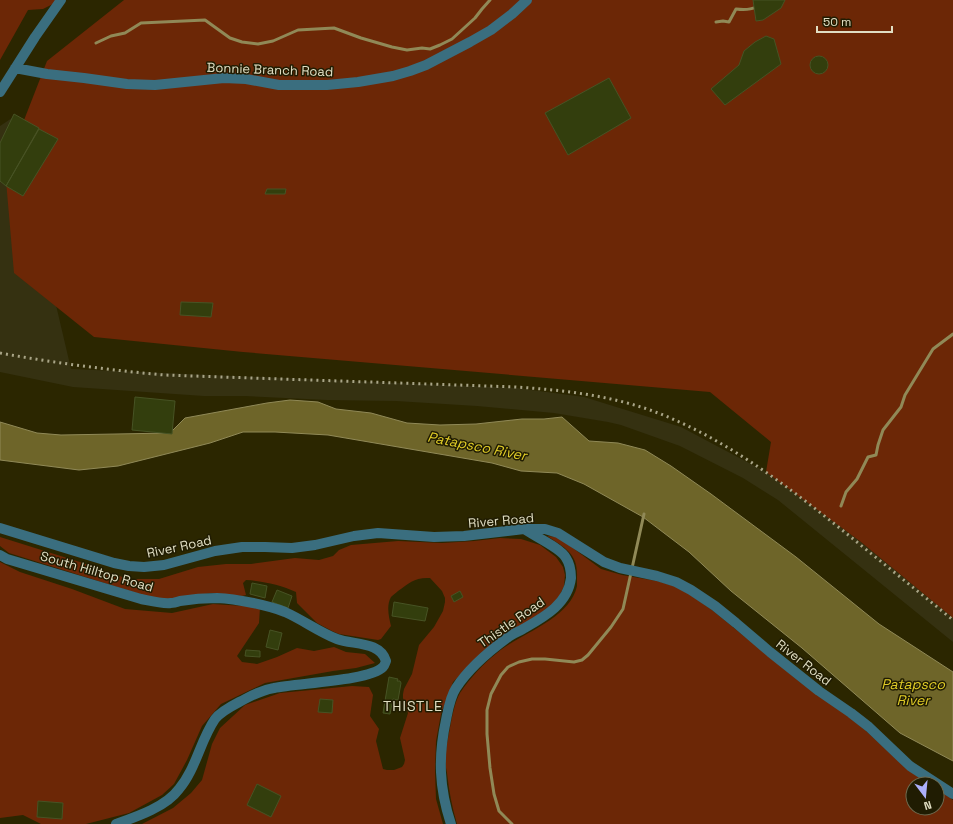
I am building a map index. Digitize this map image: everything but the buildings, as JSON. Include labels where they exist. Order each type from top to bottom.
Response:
[{"type":"street","points":[[0,92],[35,37],[61,0]]},
{"type":"street","name":"Bonnie Branch Road","points":[[15,68],[48,74],[127,84],[155,85],[224,78],[246,79],[279,85],[327,85],[358,82],[393,76],[426,65],[492,30],[527,0]]},
{"type":"street","name":"River Road","points":[[0,528],[114,563],[144,568],[164,565],[215,551],[242,547],[292,548],[378,533],[434,537],[545,529],[558,533],[604,562],[620,568],[657,576],[676,582],[691,590],[715,606],[802,678],[869,727],[910,766],[953,794]]},
{"type":"street","name":"Thistle Road","points":[[451,824],[441,782],[440,758],[442,735],[454,690],[473,666],[493,649],[509,636],[549,613],[559,604],[566,595],[570,584],[570,565],[566,557],[556,548],[524,530]]},
{"type":"street","name":"South Hilltop Road","points":[[0,556],[141,599],[156,602],[170,603],[217,598],[269,607],[285,612],[325,634],[338,639],[366,645],[376,649],[385,656],[386,661],[383,667],[367,674],[342,679],[274,688],[256,693],[230,707],[216,718],[203,741],[189,774],[179,790],[167,801],[153,809],[116,824]]},
{"type":"shaded area","points":[[0,0],[61,0],[43,9],[28,10],[0,60]]},
{"type":"shaded area","points":[[124,0],[953,0],[953,618],[861,542],[766,472],[771,442],[710,392],[243,352],[94,337],[14,273],[5,169],[47,61]]},
{"type":"shaded area","points":[[12,118],[71,369],[517,388],[584,397],[681,427],[766,472],[861,542],[953,618],[953,642],[778,500],[743,478],[680,446],[621,425],[554,413],[477,406],[396,401],[204,396],[73,387],[0,372],[0,126]]},
{"type":"shaded area","points":[[547,536],[558,537],[601,569],[674,586],[689,594],[712,610],[800,682],[849,717],[908,770],[917,776],[905,776],[905,816],[945,816],[945,794],[953,800],[953,824],[457,824],[450,793],[445,758],[455,704],[460,693],[468,682],[497,653],[555,616],[565,608],[573,598],[577,586],[577,569],[573,557],[565,548]]},
{"type":"shaded area","points":[[0,537],[128,579],[159,579],[198,567],[226,564],[251,564],[295,558],[319,560],[333,556],[339,550],[351,545],[398,541],[442,543],[500,538],[521,539],[540,545],[556,557],[563,567],[565,575],[564,586],[554,604],[481,654],[453,682],[441,714],[436,741],[436,799],[443,824],[142,824],[173,808],[191,793],[202,780],[212,744],[220,728],[245,705],[280,693],[352,686],[369,687],[373,695],[370,716],[379,729],[376,741],[383,769],[394,770],[402,767],[405,760],[400,738],[408,713],[403,698],[404,689],[412,674],[419,645],[434,627],[443,611],[445,598],[442,591],[430,578],[420,578],[412,581],[398,591],[389,600],[388,612],[391,626],[381,639],[378,640],[339,634],[317,623],[297,603],[296,592],[278,585],[246,580],[243,583],[246,595],[242,596],[212,593],[161,600],[9,553],[0,546]]},
{"type":"shaded area","points":[[0,562],[20,572],[72,589],[125,609],[172,613],[213,604],[260,607],[259,623],[237,656],[242,662],[257,664],[297,648],[314,651],[334,647],[346,652],[365,654],[375,663],[356,668],[265,683],[221,704],[202,726],[187,760],[174,784],[162,795],[129,813],[86,824],[41,824],[23,815],[0,818]]},
{"type":"water","name":"Patapsco River","points":[[290,400],[318,402],[336,409],[371,413],[407,423],[440,425],[476,424],[522,419],[562,417],[589,441],[618,443],[645,450],[711,494],[796,557],[879,624],[953,672],[953,761],[900,733],[802,648],[731,591],[689,552],[643,517],[584,484],[557,473],[521,471],[492,463],[328,435],[275,432],[243,432],[210,443],[118,466],[79,470],[0,460],[0,422],[37,433],[61,435],[170,433],[185,418]]},
{"type":"waterway","points":[[96,43],[111,36],[125,33],[141,23],[205,20],[230,38],[242,42],[258,44],[273,41],[298,30],[334,28],[392,47],[407,50],[422,48],[430,49],[452,39],[475,18],[490,0]]},
{"type":"waterway","points":[[716,22],[729,22],[736,9],[747,10],[756,7]]},
{"type":"waterway","points":[[841,506],[846,492],[857,479],[868,457],[876,455],[883,430],[901,407],[905,395],[933,349],[953,334]]},
{"type":"waterway","points":[[512,824],[499,811],[494,794],[487,734],[487,710],[491,694],[501,675],[508,667],[519,662],[532,659],[574,662],[582,660],[588,655],[611,627],[623,609],[644,514]]},
{"type":"railway","points":[[0,353],[82,366],[164,375],[516,387],[584,394],[617,400],[650,410],[678,421],[731,449],[756,465],[829,519],[953,620]]},
{"type":"district","name":"THISTLE","points":[[413,706]]}]
